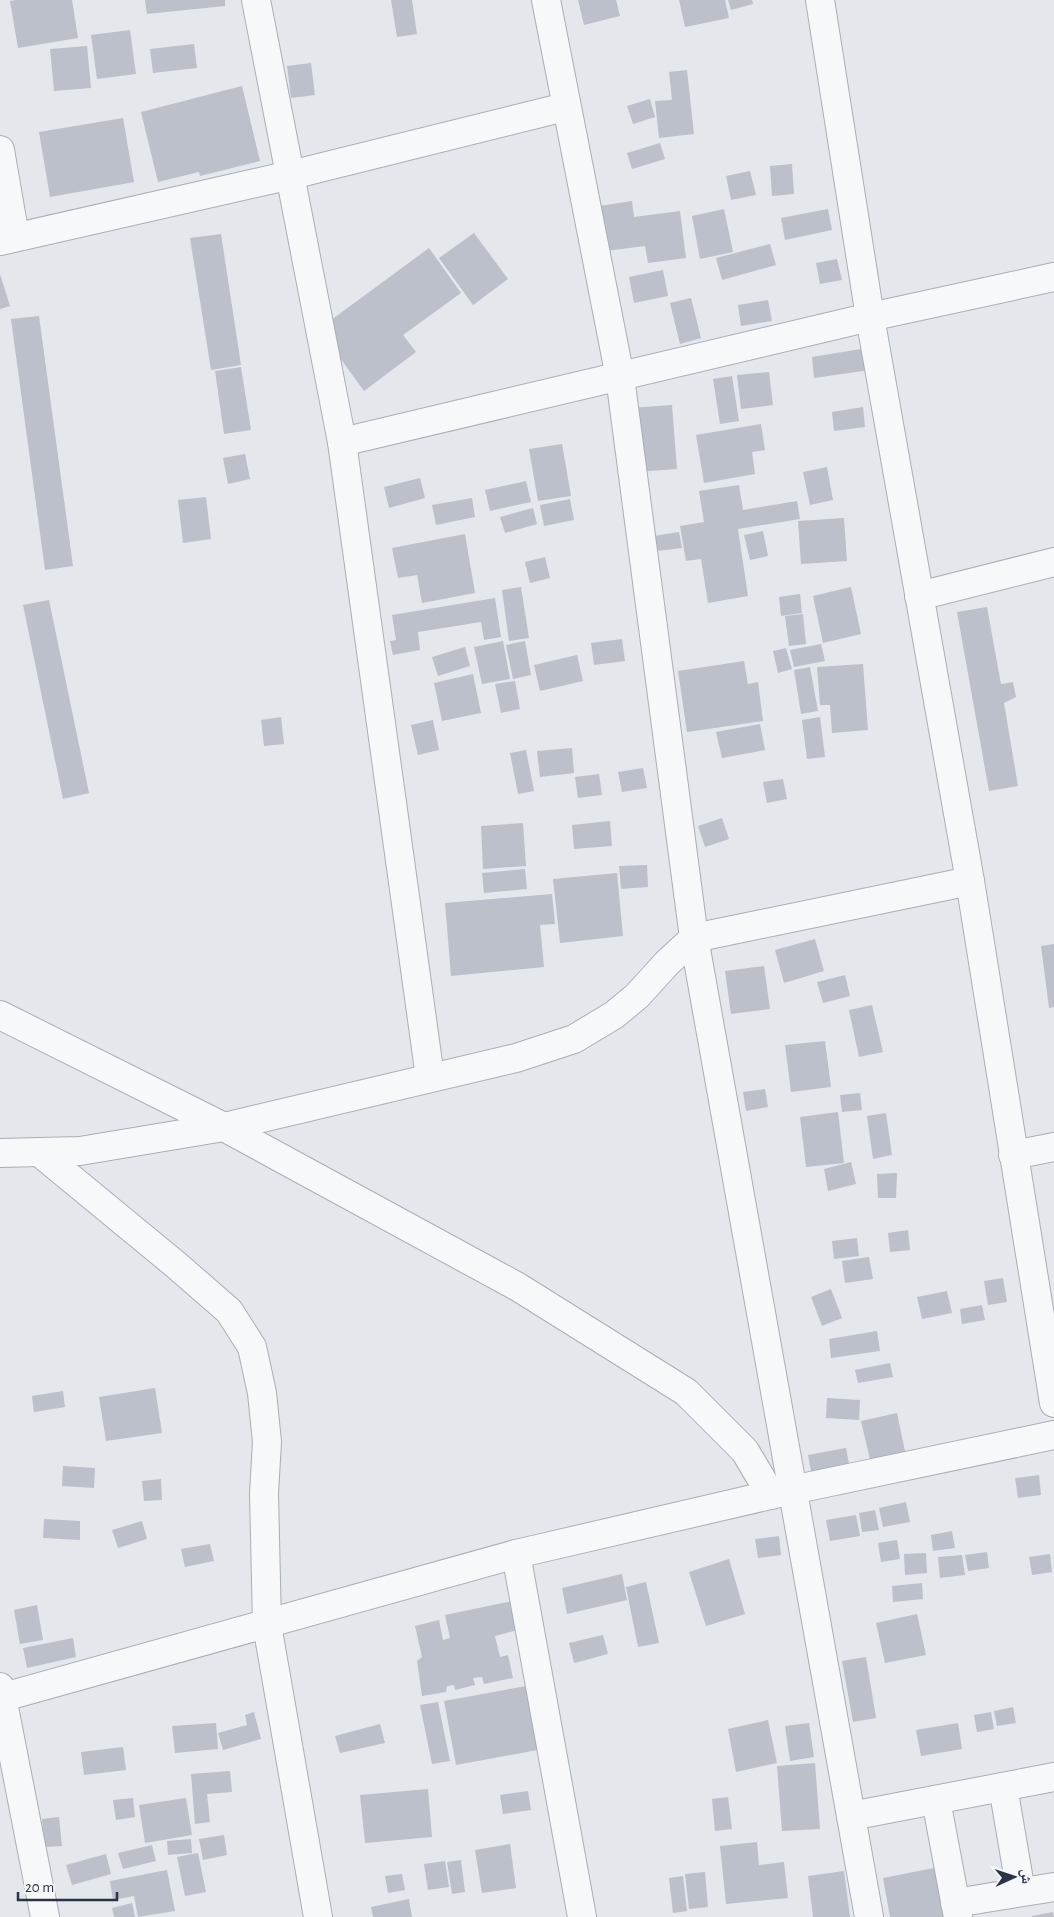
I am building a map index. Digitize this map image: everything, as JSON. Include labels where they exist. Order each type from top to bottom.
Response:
[{"type":"street","points":[[256,0],[342,442],[430,1077]]},
{"type":"street","points":[[546,0],[620,377],[694,938],[781,1493],[851,1816],[869,1917]]},
{"type":"street","points":[[820,0],[870,317],[970,881],[1054,1403]]},
{"type":"street","points":[[0,150],[8,239],[291,175],[566,107]]},
{"type":"street","points":[[342,442],[870,317],[1054,277]]},
{"type":"street","points":[[919,596],[1054,562]]},
{"type":"street","points":[[0,1153],[80,1151],[224,1127],[516,1058],[574,1039],[614,1015],[637,996],[667,963],[694,938],[970,881]]},
{"type":"street","points":[[0,1015],[224,1127],[518,1286],[686,1392],[745,1451],[781,1493]]},
{"type":"street","points":[[1013,1155],[1054,1147]]},
{"type":"street","points":[[38,1152],[175,1264],[229,1311],[252,1347],[262,1393],[267,1442],[264,1493],[267,1624],[318,1917]]},
{"type":"street","points":[[45,1917],[1,1694],[267,1624],[516,1554],[781,1493],[1054,1436]]},
{"type":"street","points":[[516,1554],[582,1917]]},
{"type":"street","points":[[851,1816],[1054,1777]]},
{"type":"street","points":[[1003,1787],[1021,1892]]},
{"type":"street","points":[[936,1800],[956,1910],[1021,1892],[1054,1887]]},
{"type":"building","points":[[72,0],[78,38],[18,48],[10,1]]},
{"type":"building","points":[[145,0],[225,0],[225,6],[147,14]]},
{"type":"building","points":[[391,0],[412,0],[417,34],[397,37]]},
{"type":"building","points":[[578,0],[616,0],[620,16],[584,25]]},
{"type":"building","points":[[679,0],[725,0],[729,18],[685,27]]},
{"type":"building","points":[[728,0],[752,0],[753,4],[731,10]]},
{"type":"building","points":[[130,30],[136,74],[97,79],[91,35]]},
{"type":"building","points":[[194,44],[197,68],[153,73],[150,49]]},
{"type":"building","points":[[87,46],[91,88],[54,91],[50,49]]},
{"type":"building","points":[[311,63],[315,95],[291,98],[287,66]]},
{"type":"building","points":[[687,70],[694,134],[659,138],[655,101],[672,100],[669,72]]},
{"type":"building","points":[[242,86],[260,161],[200,176],[199,172],[158,182],[141,112]]},
{"type":"building","points":[[650,99],[655,117],[633,124],[627,106]]},
{"type":"building","points":[[123,118],[134,182],[50,197],[39,132]]},
{"type":"building","points":[[660,143],[665,159],[632,169],[627,153]]},
{"type":"building","points":[[792,164],[794,194],[772,196],[770,166]]},
{"type":"building","points":[[750,171],[756,195],[731,200],[726,176]]},
{"type":"building","points":[[632,201],[634,217],[680,211],[686,258],[648,263],[645,246],[598,252],[593,207]]},
{"type":"building","points":[[724,209],[733,252],[700,259],[692,216]]},
{"type":"building","points":[[828,209],[832,230],[785,240],[781,218]]},
{"type":"building","points":[[474,233],[508,279],[473,305],[439,258]]},
{"type":"building","points":[[221,234],[241,365],[211,370],[190,238]]},
{"type":"building","points":[[770,244],[776,265],[722,280],[716,258]]},
{"type":"building","points":[[429,248],[461,293],[403,335],[416,352],[364,391],[319,329]]},
{"type":"building","points":[[837,259],[842,280],[820,284],[816,263]]},
{"type":"building","points":[[663,270],[668,296],[634,303],[629,277]]},
{"type":"building","points":[[0,274],[10,306],[0,309]]},
{"type":"building","points":[[691,298],[701,338],[680,344],[670,303]]},
{"type":"building","points":[[768,300],[772,321],[741,326],[738,305]]},
{"type":"building","points":[[39,316],[73,566],[45,570],[11,319]]},
{"type":"building","points":[[867,348],[870,370],[814,378],[812,357]]},
{"type":"building","points":[[241,367],[251,430],[224,434],[215,371]]},
{"type":"building","points":[[769,372],[773,405],[741,409],[737,375]]},
{"type":"building","points":[[732,376],[739,421],[720,424],[713,379]]},
{"type":"building","points":[[672,405],[677,469],[635,472],[630,408]]},
{"type":"building","points":[[863,407],[865,427],[834,431],[832,412]]},
{"type":"building","points":[[761,424],[765,450],[752,452],[755,474],[704,483],[696,435]]},
{"type":"building","points":[[562,444],[571,496],[538,501],[529,449]]},
{"type":"building","points":[[245,454],[250,479],[228,484],[223,458]]},
{"type":"building","points":[[827,467],[833,500],[810,505],[803,472]]},
{"type":"building","points":[[420,478],[425,498],[389,508],[384,487]]},
{"type":"building","points":[[526,481],[531,502],[490,511],[485,490]]},
{"type":"building","points":[[739,485],[743,510],[797,501],[800,519],[738,529],[748,596],[708,603],[701,559],[686,561],[680,526],[704,522],[699,491]]},
{"type":"building","points":[[206,497],[211,539],[183,543],[178,500]]},
{"type":"building","points":[[472,498],[475,517],[436,525],[432,505]]},
{"type":"building","points":[[570,499],[574,520],[544,526],[540,505]]},
{"type":"building","points":[[533,508],[537,524],[505,533],[500,517]]},
{"type":"building","points":[[844,518],[847,561],[801,564],[798,521]]},
{"type":"building","points":[[763,531],[768,556],[750,560],[744,535]]},
{"type":"building","points":[[679,532],[682,548],[657,551],[654,536]]},
{"type":"building","points":[[465,534],[475,593],[422,603],[417,575],[398,578],[392,548]]},
{"type":"building","points":[[545,557],[550,578],[530,583],[525,562]]},
{"type":"building","points":[[521,587],[529,638],[509,641],[502,590]]},
{"type":"building","points":[[851,587],[861,634],[823,643],[813,596]]},
{"type":"building","points":[[800,594],[802,613],[781,616],[779,597]]},
{"type":"building","points":[[495,598],[501,637],[484,640],[481,622],[418,632],[420,650],[393,655],[390,641],[396,640],[392,615]]},
{"type":"building","points":[[49,600],[89,793],[63,799],[23,605]]},
{"type":"building","points":[[987,607],[1001,684],[1013,682],[1016,697],[1004,703],[1018,786],[989,791],[957,612]]},
{"type":"building","points":[[803,614],[806,644],[789,646],[785,616]]},
{"type":"building","points":[[622,639],[625,661],[594,665],[591,643]]},
{"type":"building","points":[[503,641],[510,679],[482,684],[474,647]]},
{"type":"building","points":[[525,641],[531,675],[513,679],[506,645]]},
{"type":"building","points":[[821,644],[825,661],[794,667],[790,650]]},
{"type":"building","points":[[465,647],[470,666],[438,676],[432,657]]},
{"type":"building","points":[[786,648],[792,669],[778,673],[773,651]]},
{"type":"building","points":[[577,655],[583,681],[540,691],[534,665]]},
{"type":"building","points":[[744,661],[748,684],[758,682],[763,721],[687,732],[678,671]]},
{"type":"building","points":[[863,664],[868,730],[832,733],[830,705],[820,705],[817,667]]},
{"type":"building","points":[[810,667],[818,711],[801,714],[794,670]]},
{"type":"building","points":[[473,674],[481,713],[442,721],[434,683]]},
{"type":"building","points":[[515,681],[520,709],[501,713],[495,684]]},
{"type":"building","points":[[281,717],[284,744],[264,746],[261,720]]},
{"type":"building","points":[[820,717],[825,757],[807,759],[802,720]]},
{"type":"building","points":[[433,720],[439,750],[418,755],[411,725]]},
{"type":"building","points":[[760,724],[765,750],[722,758],[716,732]]},
{"type":"building","points":[[572,748],[574,773],[540,777],[537,751]]},
{"type":"building","points":[[526,750],[534,791],[518,794],[510,753]]},
{"type":"building","points":[[643,768],[647,788],[622,792],[618,772]]},
{"type":"building","points":[[599,774],[602,795],[578,798],[575,777]]},
{"type":"building","points":[[783,779],[787,799],[767,803],[763,782]]},
{"type":"building","points":[[722,818],[729,839],[705,847],[698,826]]},
{"type":"building","points":[[610,821],[612,846],[574,849],[572,825]]},
{"type":"building","points":[[523,823],[526,866],[483,869],[481,826]]},
{"type":"building","points":[[647,865],[648,887],[621,889],[619,866]]},
{"type":"building","points":[[525,869],[527,889],[484,893],[482,873]]},
{"type":"building","points":[[617,873],[623,936],[560,943],[553,879]]},
{"type":"building","points":[[552,894],[555,924],[540,925],[544,967],[451,976],[445,903]]},
{"type":"building","points":[[815,939],[824,971],[784,983],[775,950]]},
{"type":"building","points":[[1054,944],[1054,1007],[1049,1008],[1041,946]]},
{"type":"building","points":[[764,966],[770,1009],[731,1014],[725,971]]},
{"type":"building","points":[[845,975],[850,996],[823,1003],[817,982]]},
{"type":"building","points":[[872,1005],[883,1052],[859,1057],[849,1010]]},
{"type":"building","points":[[825,1041],[831,1087],[791,1092],[785,1045]]},
{"type":"building","points":[[765,1089],[768,1107],[746,1111],[743,1092]]},
{"type":"building","points":[[860,1093],[862,1110],[842,1112],[840,1095]]},
{"type":"building","points":[[838,1112],[844,1163],[806,1167],[800,1117]]},
{"type":"building","points":[[886,1113],[892,1155],[873,1159],[867,1116]]},
{"type":"building","points":[[851,1162],[856,1184],[828,1191],[824,1169]]},
{"type":"building","points":[[897,1173],[896,1198],[878,1198],[877,1174]]},
{"type":"building","points":[[908,1230],[910,1250],[890,1252],[888,1233]]},
{"type":"building","points":[[857,1238],[859,1256],[834,1259],[832,1241]]},
{"type":"building","points":[[869,1257],[873,1279],[845,1283],[842,1261]]},
{"type":"building","points":[[1003,1278],[1007,1302],[988,1305],[984,1281]]},
{"type":"building","points":[[831,1289],[842,1318],[822,1326],[811,1297]]},
{"type":"building","points":[[947,1291],[952,1313],[922,1319],[917,1297]]},
{"type":"building","points":[[982,1305],[985,1320],[962,1324],[960,1309]]},
{"type":"building","points":[[877,1331],[880,1351],[831,1358],[829,1339]]},
{"type":"building","points":[[890,1363],[893,1377],[858,1383],[855,1370]]},
{"type":"building","points":[[155,1388],[162,1433],[106,1441],[99,1397]]},
{"type":"building","points":[[63,1391],[65,1407],[34,1412],[32,1396]]},
{"type":"building","points":[[827,1398],[860,1400],[859,1420],[826,1418]]},
{"type":"building","points":[[897,1413],[906,1456],[871,1464],[861,1421]]},
{"type":"building","points":[[846,1448],[850,1469],[812,1477],[808,1455]]},
{"type":"building","points":[[63,1466],[95,1468],[94,1488],[62,1486]]},
{"type":"building","points":[[1039,1475],[1041,1495],[1018,1498],[1015,1478]]},
{"type":"building","points":[[161,1479],[162,1500],[144,1501],[142,1481]]},
{"type":"building","points":[[906,1502],[910,1522],[883,1527],[879,1508]]},
{"type":"building","points":[[875,1510],[879,1530],[862,1532],[859,1513]]},
{"type":"building","points":[[856,1515],[860,1536],[830,1541],[826,1520]]},
{"type":"building","points":[[44,1519],[80,1521],[80,1540],[43,1538]]},
{"type":"building","points":[[142,1521],[147,1539],[118,1548],[112,1530]]},
{"type":"building","points":[[952,1531],[955,1548],[933,1551],[931,1535]]},
{"type":"building","points":[[779,1536],[781,1555],[758,1558],[755,1539]]},
{"type":"building","points":[[897,1540],[900,1559],[881,1562],[878,1543]]},
{"type":"building","points":[[210,1544],[214,1561],[185,1567],[181,1549]]},
{"type":"building","points":[[987,1552],[989,1568],[968,1571],[965,1555]]},
{"type":"building","points":[[926,1553],[927,1573],[905,1575],[904,1554]]},
{"type":"building","points":[[1050,1554],[1052,1572],[1032,1575],[1029,1557]]},
{"type":"building","points":[[962,1555],[965,1575],[940,1578],[938,1557]]},
{"type":"building","points":[[729,1559],[745,1614],[706,1626],[689,1572]]},
{"type":"building","points":[[622,1574],[627,1600],[567,1614],[562,1588]]},
{"type":"building","points":[[646,1582],[659,1643],[638,1647],[626,1587]]},
{"type":"building","points":[[922,1583],[923,1599],[893,1602],[892,1586]]},
{"type":"building","points":[[512,1601],[518,1630],[495,1636],[500,1657],[508,1655],[513,1678],[484,1684],[482,1677],[473,1678],[475,1685],[455,1690],[454,1685],[447,1686],[446,1692],[422,1696],[417,1661],[422,1657],[415,1626],[439,1620],[443,1640],[450,1638],[445,1615]]},
{"type":"building","points":[[37,1605],[43,1640],[20,1644],[14,1610]]},
{"type":"building","points":[[917,1614],[926,1655],[885,1663],[876,1623]]},
{"type":"building","points":[[603,1635],[608,1654],[574,1663],[569,1643]]},
{"type":"building","points":[[73,1638],[76,1657],[27,1668],[23,1648]]},
{"type":"building","points":[[866,1657],[876,1718],[853,1722],[842,1661]]},
{"type":"building","points":[[526,1686],[538,1750],[456,1765],[444,1701]]},
{"type":"building","points":[[438,1702],[450,1761],[432,1764],[420,1705]]},
{"type":"building","points":[[1013,1707],[1016,1723],[997,1726],[994,1711]]},
{"type":"building","points":[[254,1712],[261,1739],[223,1750],[218,1733],[247,1725],[245,1715]]},
{"type":"building","points":[[991,1712],[994,1729],[977,1732],[974,1715]]},
{"type":"building","points":[[768,1720],[777,1763],[736,1772],[728,1729]]},
{"type":"building","points":[[216,1723],[218,1749],[175,1753],[172,1726]]},
{"type":"building","points":[[809,1723],[814,1757],[790,1761],[785,1726]]},
{"type":"building","points":[[958,1723],[962,1749],[921,1756],[916,1730]]},
{"type":"building","points":[[380,1724],[385,1743],[340,1753],[335,1736]]},
{"type":"building","points":[[123,1747],[126,1770],[84,1775],[81,1752]]},
{"type":"building","points":[[815,1763],[820,1829],[782,1831],[777,1766]]},
{"type":"building","points":[[230,1771],[232,1792],[207,1794],[210,1822],[195,1824],[191,1774]]},
{"type":"building","points":[[428,1789],[432,1837],[365,1843],[360,1795]]},
{"type":"building","points":[[528,1791],[531,1810],[503,1814],[500,1795]]},
{"type":"building","points":[[728,1797],[732,1829],[715,1831],[712,1799]]},
{"type":"building","points":[[133,1798],[135,1817],[116,1820],[113,1800]]},
{"type":"building","points":[[186,1798],[192,1835],[145,1843],[139,1805]]},
{"type":"building","points":[[59,1817],[62,1846],[45,1847],[42,1819]]},
{"type":"building","points":[[224,1835],[227,1855],[203,1860],[199,1839]]},
{"type":"building","points":[[191,1839],[192,1853],[168,1855],[167,1841]]},
{"type":"building","points":[[757,1842],[759,1865],[784,1862],[788,1898],[726,1904],[720,1846]]},
{"type":"building","points":[[510,1844],[516,1888],[482,1893],[475,1850]]},
{"type":"building","points":[[152,1845],[156,1861],[123,1869],[118,1853]]},
{"type":"building","points":[[198,1853],[206,1892],[185,1896],[177,1857]]},
{"type":"building","points":[[106,1854],[111,1874],[72,1885],[66,1865]]},
{"type":"building","points":[[461,1860],[465,1892],[452,1894],[447,1862]]},
{"type":"building","points":[[445,1861],[449,1887],[428,1890],[424,1864]]},
{"type":"building","points":[[944,1866],[949,1917],[890,1917],[883,1878]]},
{"type":"building","points":[[167,1870],[175,1911],[138,1917],[134,1896],[113,1900],[110,1881]]},
{"type":"building","points":[[844,1871],[850,1917],[813,1917],[808,1876]]},
{"type":"building","points":[[705,1872],[708,1907],[689,1909],[685,1874]]},
{"type":"building","points":[[402,1874],[405,1890],[388,1893],[385,1876]]},
{"type":"building","points":[[683,1876],[687,1911],[673,1913],[669,1878]]},
{"type":"building","points":[[409,1899],[412,1917],[373,1917],[371,1907]]},
{"type":"building","points":[[132,1903],[135,1917],[114,1917],[112,1908]]},
{"type":"building","points":[[1053,1912],[1054,1917],[1032,1917],[1032,1916]]}]
